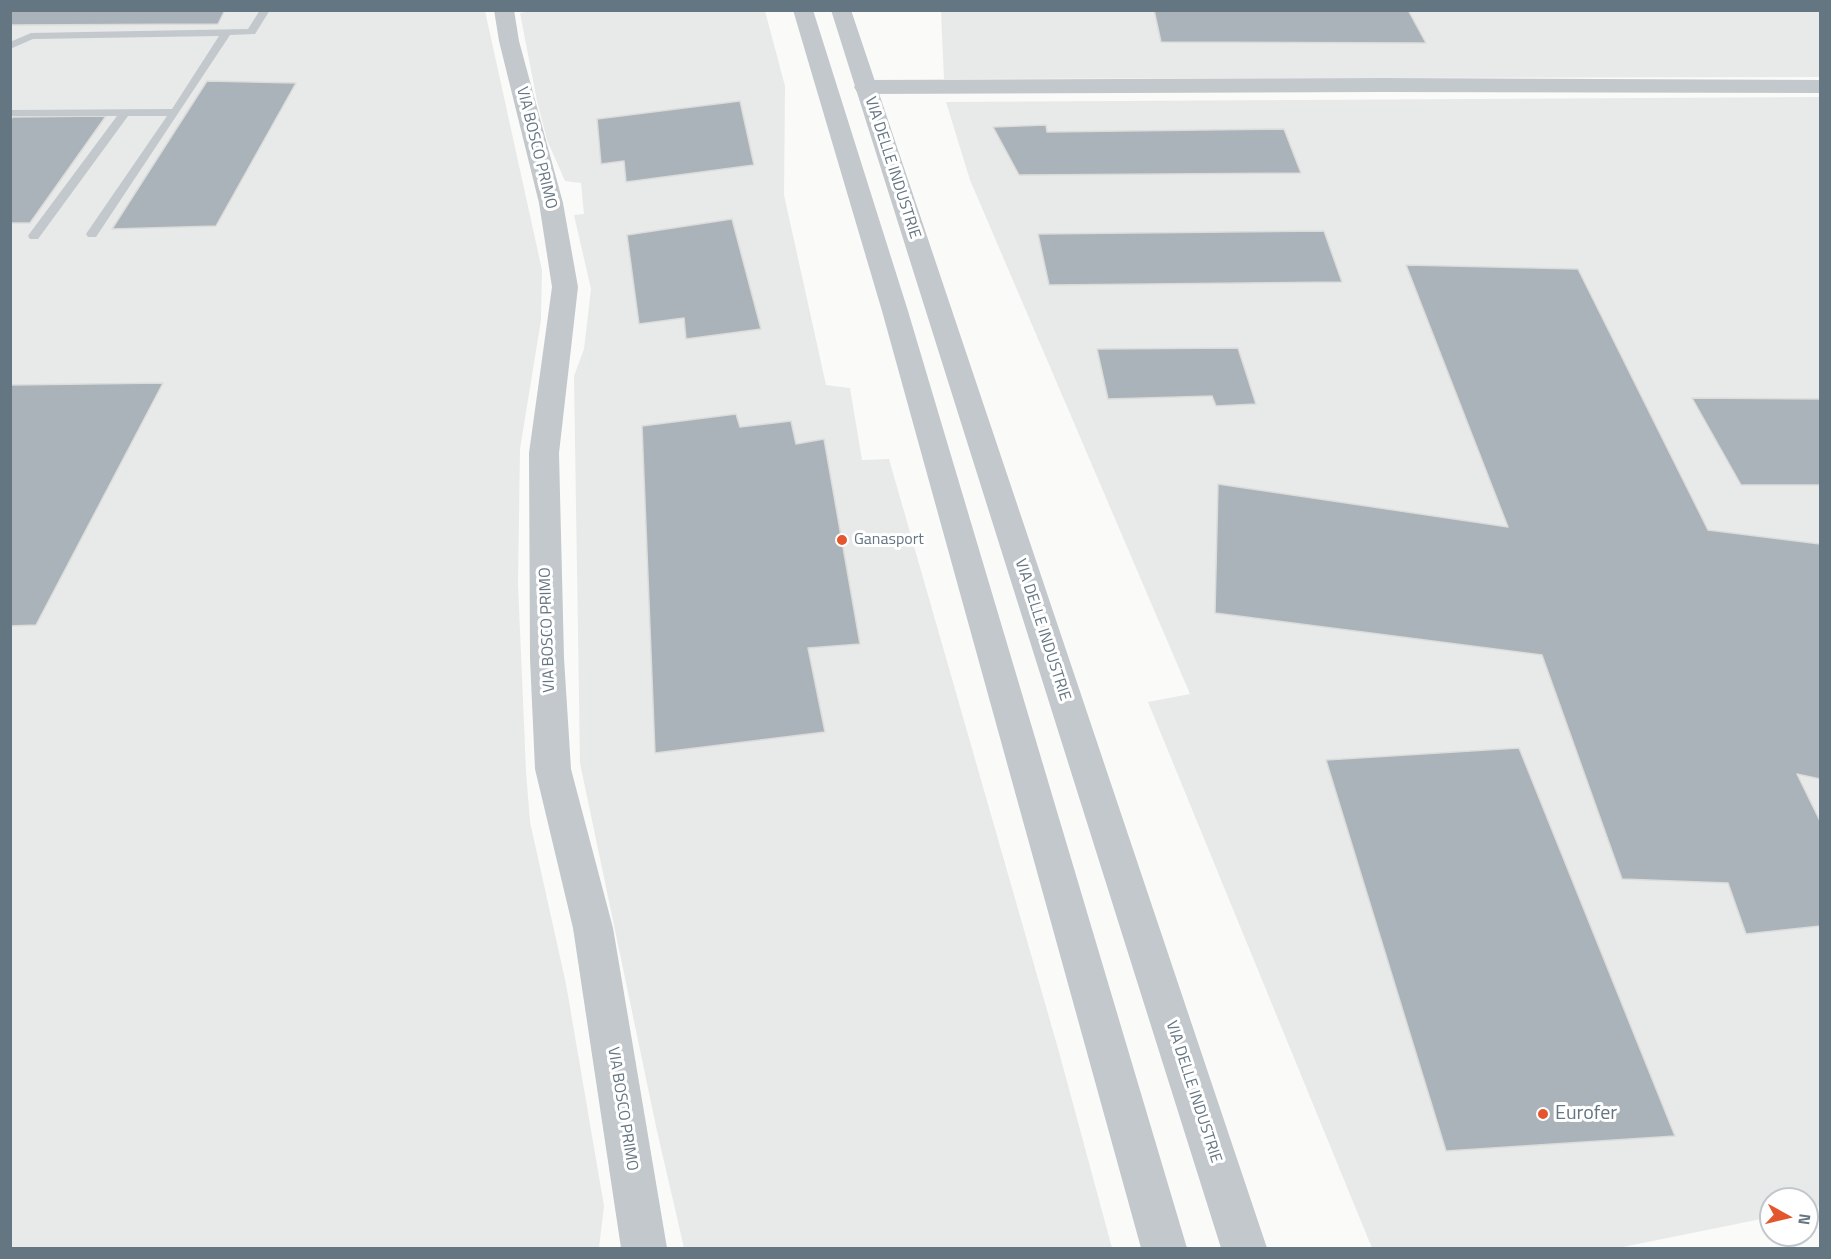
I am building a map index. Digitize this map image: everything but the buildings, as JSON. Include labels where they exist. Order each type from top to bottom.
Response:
[{"type":"street","name":"VIA BOSCO PRIMO","points":[[504,10],[508,41],[551,203],[565,287],[544,453],[547,658],[553,769],[593,928],[644,1248]]},
{"type":"street","points":[[803,10],[895,311],[1164,1248]]},
{"type":"street","name":"VIA DELLE INDUSTRIE","points":[[841,10],[1244,1248]]},
{"type":"street","points":[[865,87],[1383,85],[1821,87]]},
{"type":"lane","points":[[10,36],[251,32],[265,10]]},
{"type":"lane","points":[[92,234],[227,32]]},
{"type":"lane","points":[[10,46],[31,36]]},
{"type":"lane","points":[[34,236],[125,112]]},
{"type":"lane","points":[[10,113],[175,112]]},
{"type":"shaded area","points":[[538,10],[765,11],[785,86],[784,195],[826,385],[850,388],[862,460],[889,459],[1059,1052],[1112,1248],[684,1248],[657,1131],[580,763],[574,376],[584,349],[591,289],[574,215],[584,214],[581,183],[565,181],[547,140],[520,13]]},
{"type":"shaded area","points":[[10,11],[485,11],[542,270],[541,320],[520,449],[518,584],[526,771],[530,822],[566,984],[604,1206],[599,1248],[11,1248]]},
{"type":"shaded area","points":[[941,11],[1820,11],[1820,77],[944,79]]},
{"type":"shaded area","points":[[1820,97],[1820,1206],[1819,1187],[1759,1187],[1759,1219],[1618,1248],[1372,1248],[1148,702],[1190,694],[970,180],[946,102]]},
{"type":"place","name":"Ganasport","points":[[842,540]]},
{"type":"place","name":"Eurofer","points":[[1543,1114]]}]
